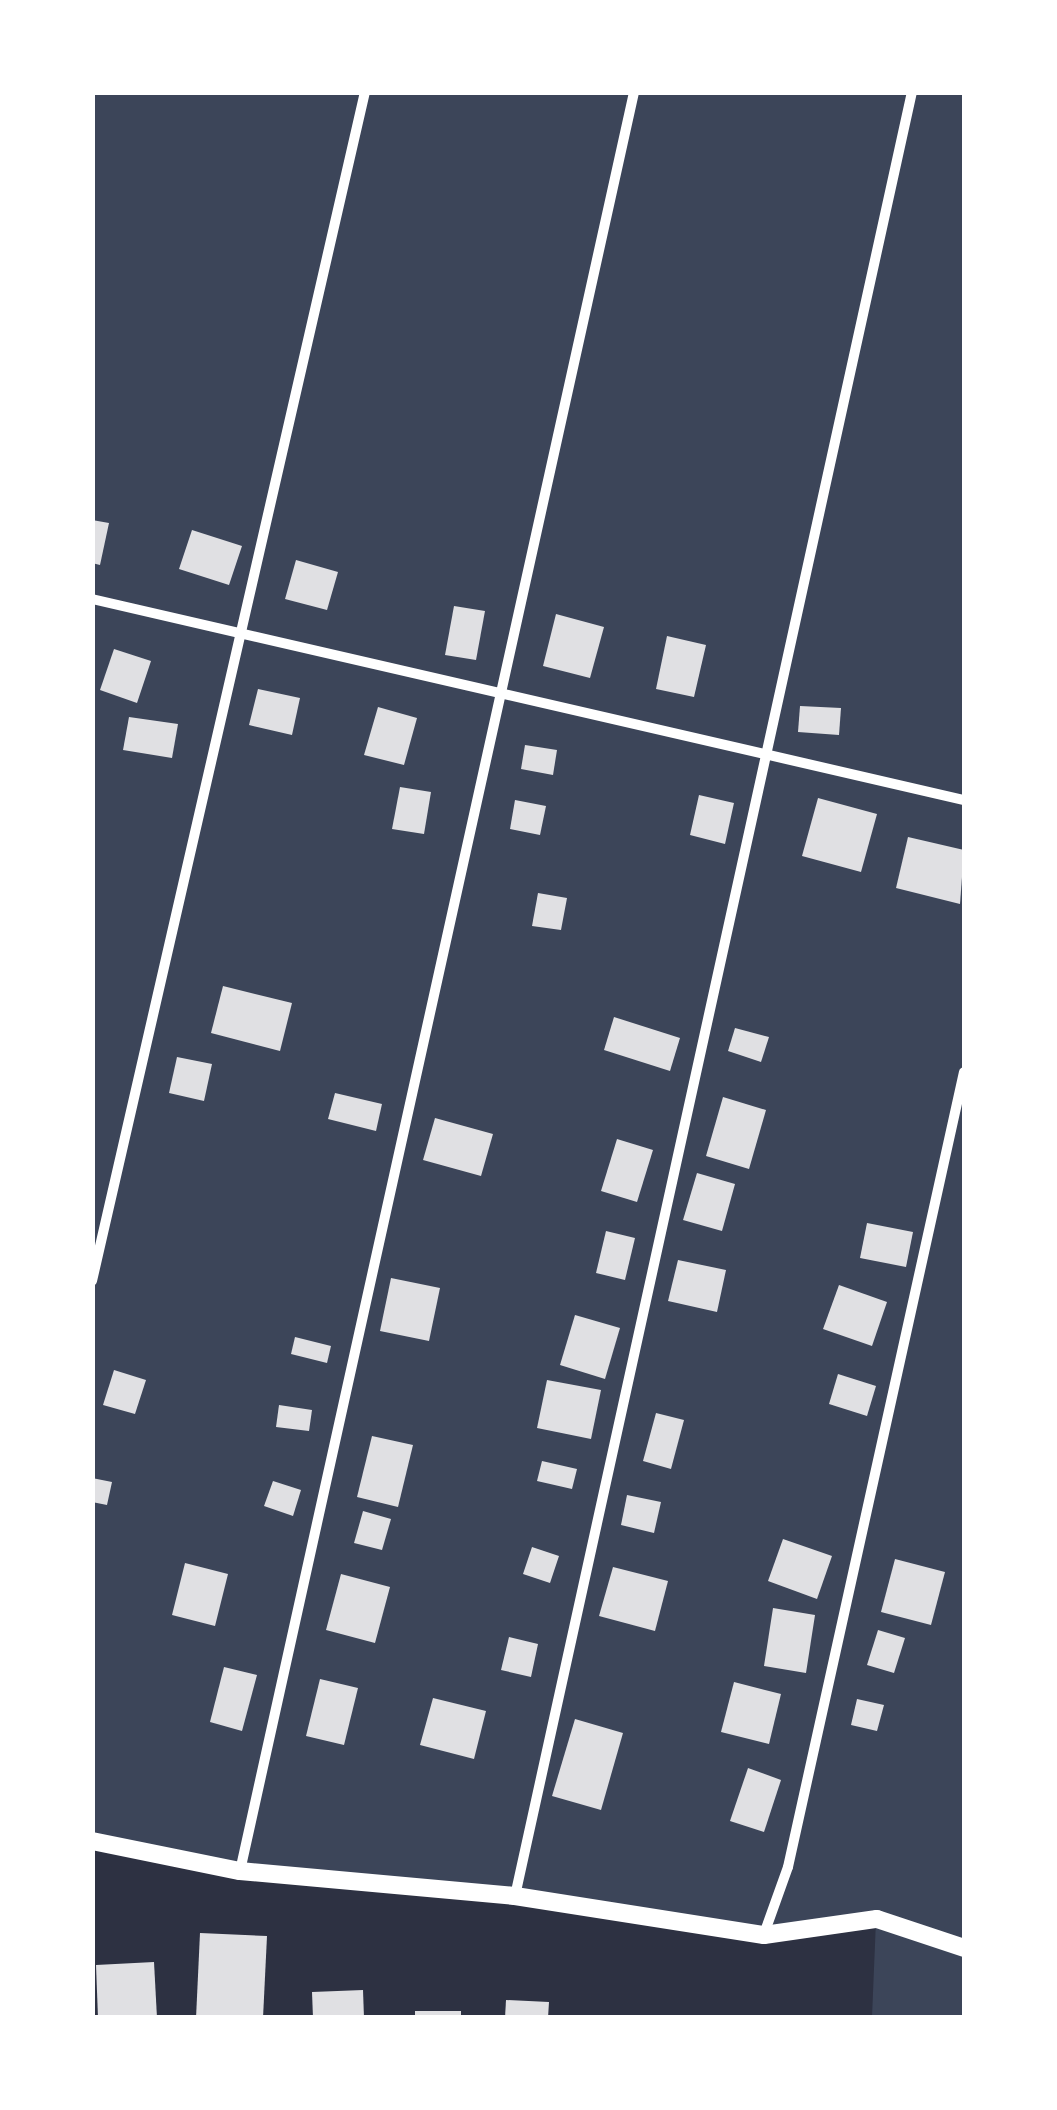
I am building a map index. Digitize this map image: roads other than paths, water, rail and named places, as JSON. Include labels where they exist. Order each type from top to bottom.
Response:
[{"type":"street","points":[[92,1281],[365,92]]},
{"type":"street","points":[[240,1871],[634,92]]},
{"type":"street","points":[[515,1896],[912,92]]},
{"type":"street","points":[[92,599],[244,632],[499,696],[964,800]]},
{"type":"street","points":[[764,1936],[788,1867],[964,1072]]},
{"type":"street","points":[[92,1841],[240,1871],[515,1896],[764,1936],[876,1919],[964,1948]]}]
